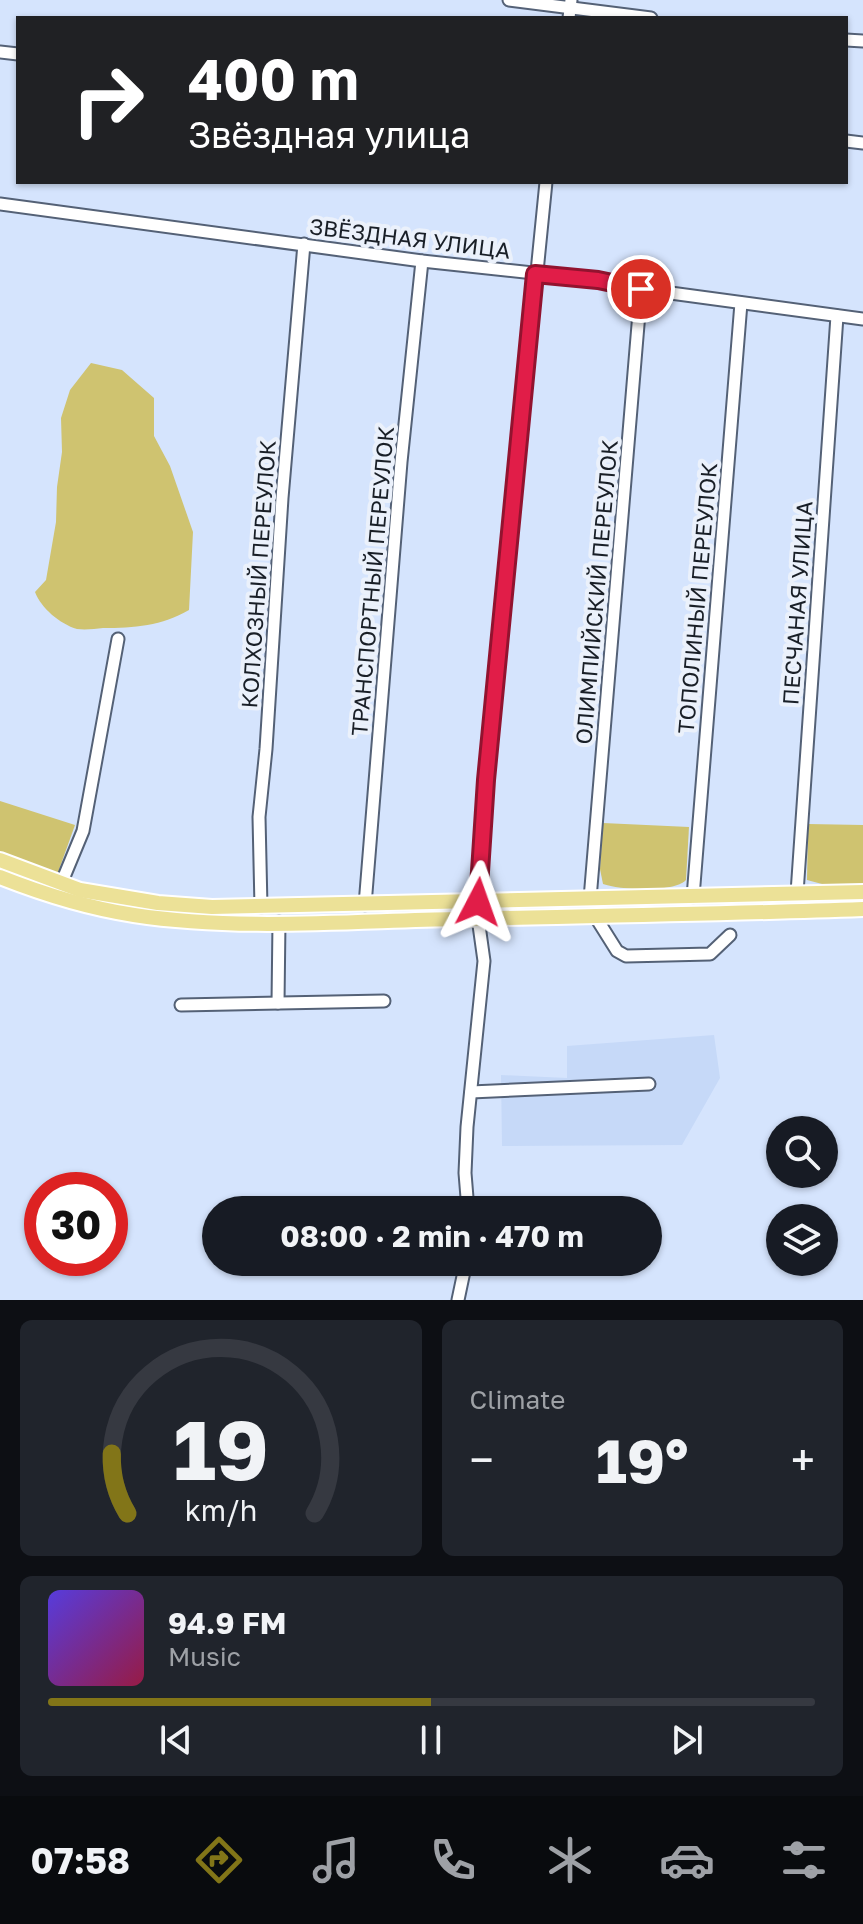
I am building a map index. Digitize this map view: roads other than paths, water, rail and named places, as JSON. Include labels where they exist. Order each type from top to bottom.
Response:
[{"type":"main road","points":[[0,860],[92,893],[158,903],[261,907],[863,892]]},
{"type":"main road","points":[[0,877],[58,898],[133,915],[211,921],[863,909]]},
{"type":"street","points":[[509,0],[633,16]]},
{"type":"street","points":[[478,902],[488,764],[546,184]]},
{"type":"street","name":"ЗВЁЗДНАЯ УЛИЦА","points":[[0,204],[422,261],[598,280],[641,289],[863,319]]},
{"type":"street","name":"КОЛХОЗНЫЙ ПЕРЕУЛОК","points":[[261,907],[259,817],[304,244]]},
{"type":"street","name":"ТРАНСПОРТНЫЙ ПЕРЕУЛОК","points":[[365,905],[401,462],[422,261]]},
{"type":"street","name":"ОЛИМПИЙСКИЙ ПЕРЕУЛОК","points":[[590,899],[641,289]]},
{"type":"street","name":"ТОПОЛИНЫЙ ПЕРЕУЛОК","points":[[693,897],[741,303]]},
{"type":"street","name":"ПЕСЧАНАЯ УЛИЦА","points":[[797,893],[837,316]]},
{"type":"street","points":[[61,884],[83,831],[118,639]]},
{"type":"street","points":[[595,916],[617,951],[626,956],[710,954],[730,935]]},
{"type":"street","points":[[467,1196],[465,1173],[484,961],[478,918]]},
{"type":"street","points":[[278,1003],[279,922]]},
{"type":"street","points":[[181,1005],[384,1001]]},
{"type":"street","points":[[471,1092],[649,1084]]},
{"type":"street","points":[[458,1300],[463,1276]]}]
